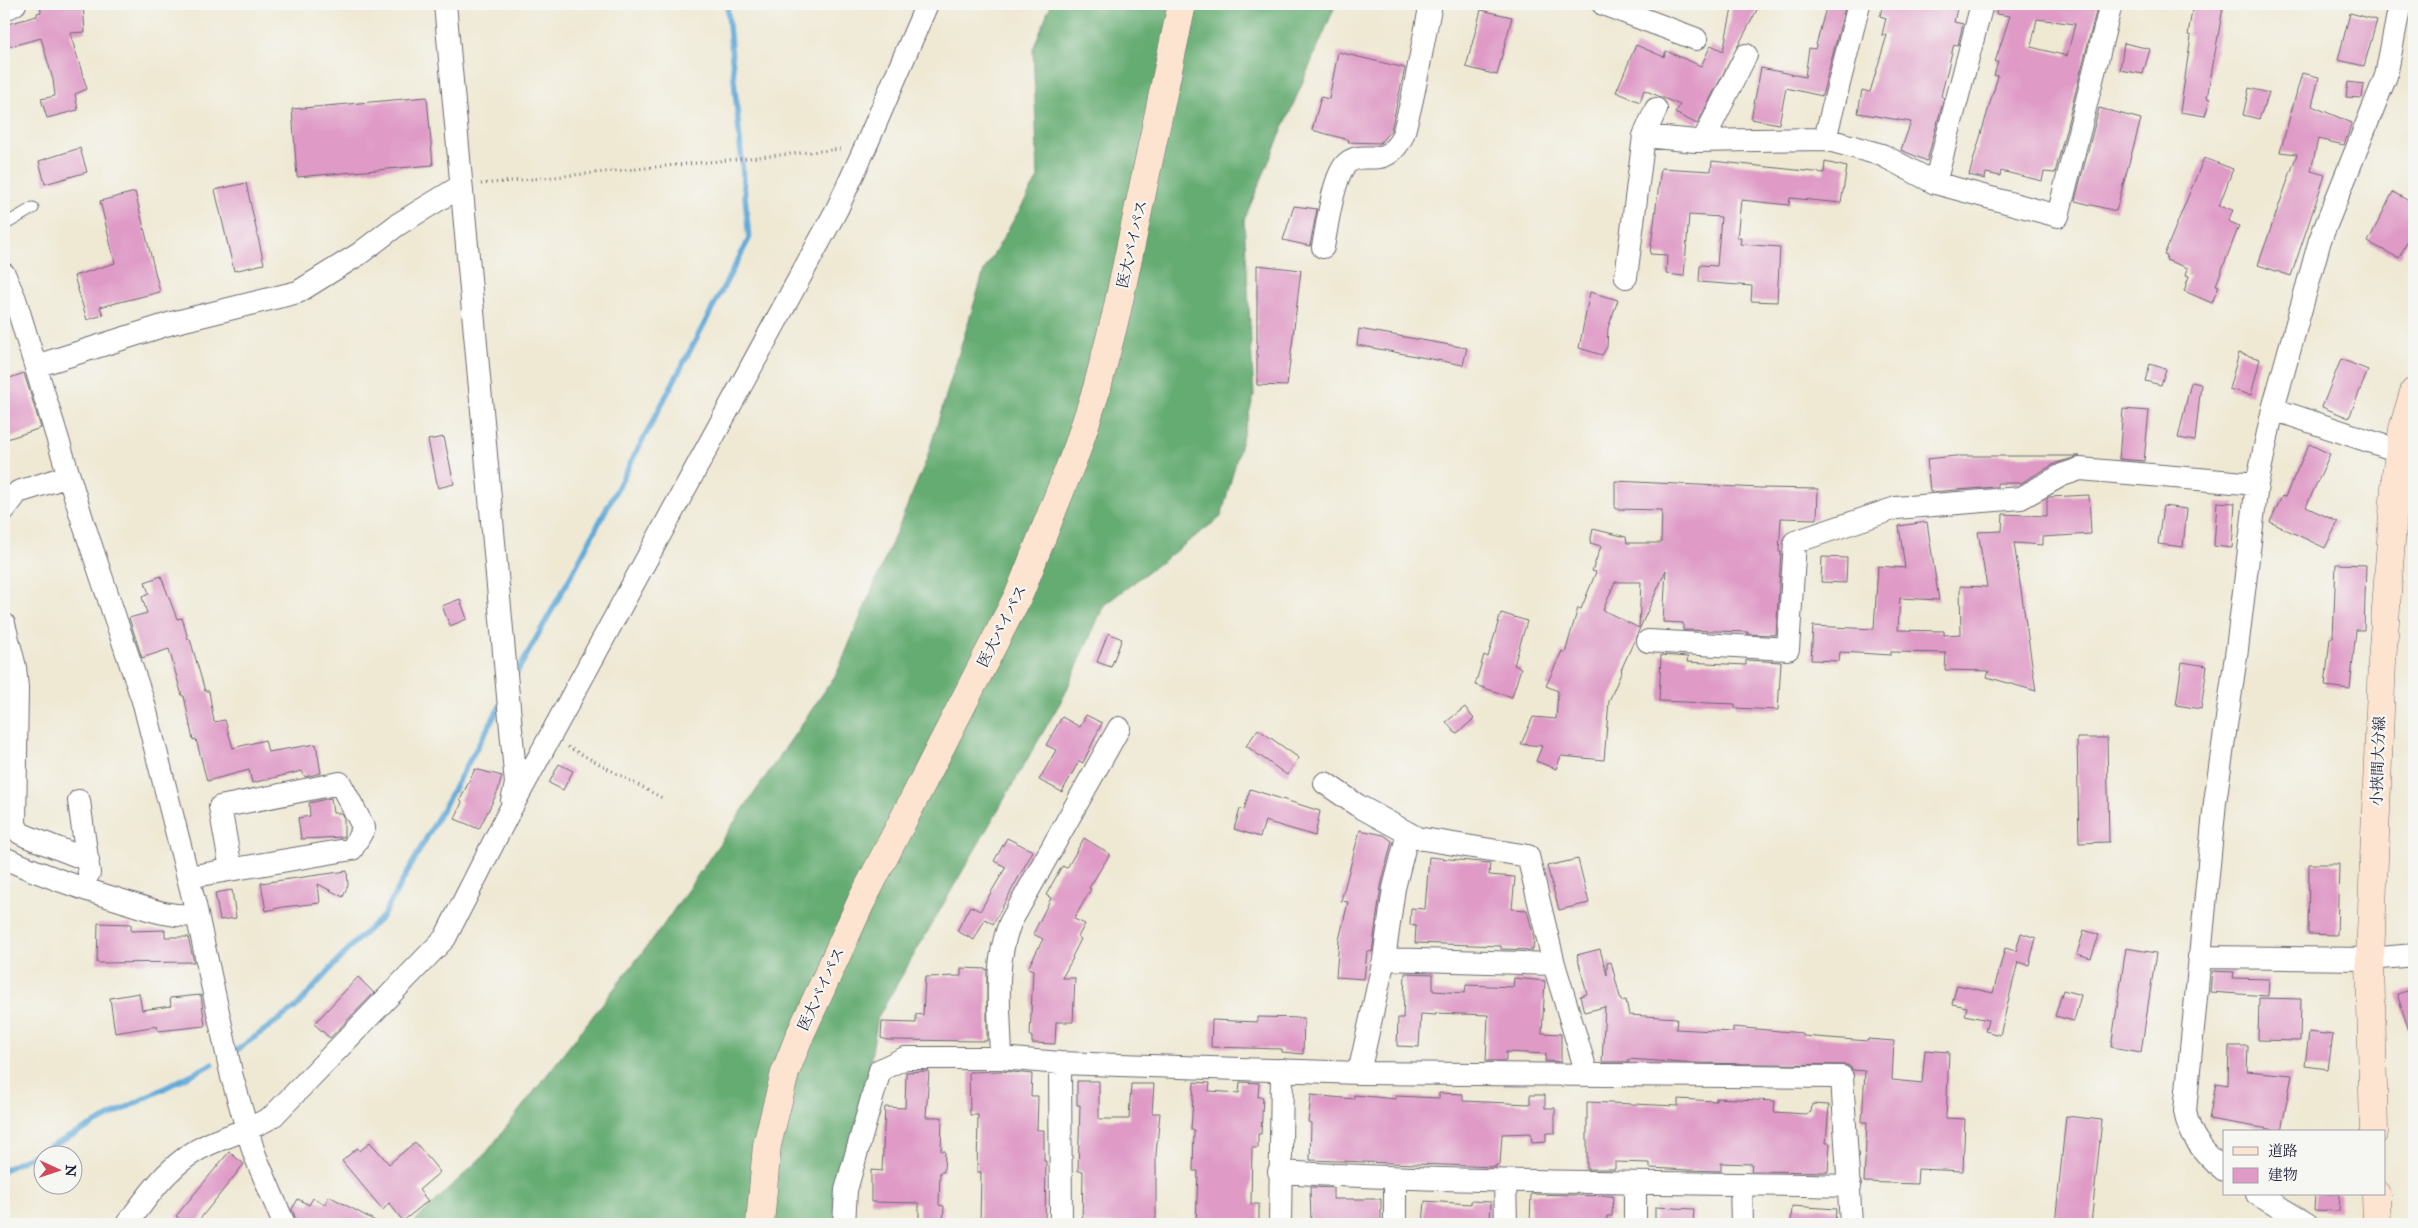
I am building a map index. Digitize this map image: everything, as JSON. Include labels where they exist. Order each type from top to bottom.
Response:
[{"type":"main road","name":"医大バイパス","points":[[760,1224],[767,1145],[785,1073],[799,1036],[862,902],[1020,592],[1077,448],[1097,388],[1120,297],[1182,4]]},
{"type":"main road","name":"小挾間大分線","points":[[2374,1130],[2370,959],[2382,661],[2414,392]]},
{"type":"main road","points":[[2376,1196],[2377,1224]]},
{"type":"street","points":[[4,10],[15,4]]},
{"type":"street","points":[[445,4],[516,784],[506,819]]},
{"type":"street","points":[[127,1224],[162,1178],[176,1164],[209,1144],[246,1130],[272,1116],[436,949],[451,928],[506,819],[832,216],[865,148],[926,4]]},
{"type":"street","points":[[1323,247],[1339,176],[1346,164],[1354,159],[1380,158],[1392,153],[1401,139],[1414,91],[1431,4]]},
{"type":"street","points":[[1603,4],[1696,39]]},
{"type":"street","points":[[1825,139],[1859,4]]},
{"type":"street","points":[[1935,183],[1982,4]]},
{"type":"street","points":[[1644,136],[1703,141],[1825,139],[1882,155],[1935,183],[2058,216],[2112,4]]},
{"type":"street","points":[[2223,1169],[2209,1158],[2188,1129],[2185,1111],[2215,802],[2238,649],[2257,484],[2273,409],[2320,240],[2386,76],[2400,4]]},
{"type":"street","points":[[1703,141],[1746,55]]},
{"type":"street","points":[[1626,277],[1644,136],[1656,109]]},
{"type":"street","points":[[36,366],[172,322],[298,292],[359,254],[397,225],[461,186]]},
{"type":"street","points":[[4,274],[15,299],[69,476],[144,704],[198,915],[230,1068],[246,1130],[284,1224]]},
{"type":"street","points":[[2273,409],[2407,453]]},
{"type":"street","points":[[1648,641],[1788,649],[1795,542],[1896,508],[2021,498],[2062,475],[2080,469],[2257,484]]},
{"type":"street","points":[[4,510],[18,492],[69,476]]},
{"type":"street","points":[[4,624],[15,667],[17,688],[15,824],[20,833],[26,836],[88,860]]},
{"type":"street","points":[[1001,1058],[999,964],[1002,944],[1010,923],[1119,728]]},
{"type":"street","points":[[188,877],[352,848],[364,828],[340,783],[220,807],[231,869]]},
{"type":"street","points":[[1326,783],[1357,805],[1417,838],[1528,856],[1554,964],[1587,1074]]},
{"type":"street","points":[[79,801],[92,891]]},
{"type":"street","points":[[1360,1073],[1384,959],[1394,888],[1408,833]]},
{"type":"street","points":[[4,858],[92,891],[163,913],[185,917],[198,915]]},
{"type":"street","points":[[2199,957],[2370,959],[2414,955]]},
{"type":"street","points":[[1384,959],[1554,964]]},
{"type":"street","points":[[844,1224],[846,1190],[880,1070],[905,1058],[1001,1058],[1060,1063],[1360,1073],[1842,1077],[1851,1224]]},
{"type":"street","points":[[1060,1063],[1061,1224]]},
{"type":"street","points":[[1280,1224],[1279,1172],[1282,1070]]},
{"type":"street","points":[[1279,1172],[1505,1181],[1850,1186]]},
{"type":"street","points":[[1395,1178],[1395,1224]]},
{"type":"street","points":[[1505,1181],[1506,1224]]},
{"type":"street","points":[[1635,1184],[1635,1224]]},
{"type":"street","points":[[1741,1184],[1742,1224]]},
{"type":"street","points":[[2259,1196],[2307,1224]]},
{"type":"lane","points":[[4,225],[32,208]]},
{"type":"path","points":[[461,186],[865,148]]},
{"type":"path","points":[[550,737],[664,799]]},
{"type":"green space","points":[[1051,4],[1336,4],[1244,220],[1254,395],[1221,517],[1104,605],[1064,696],[878,1017],[870,1063],[880,1070],[840,1224],[412,1224],[487,1152],[662,927],[837,673],[926,461],[984,271],[1038,178],[1033,49]]},
{"type":"building","points":[[40,4],[83,4],[85,32],[70,33],[87,89],[75,94],[78,110],[47,118],[41,99],[55,96],[53,80],[41,38],[4,48],[4,25],[37,16],[37,13],[41,12]]},
{"type":"building","points":[[1733,4],[1760,4],[1697,124],[1675,113],[1680,105],[1644,90],[1640,102],[1616,92],[1636,45],[1664,57],[1666,51],[1701,66],[1711,45],[1723,51]]},
{"type":"building","points":[[1827,4],[1846,4],[1822,96],[1786,88],[1779,124],[1751,119],[1761,68],[1805,77],[1809,48],[1815,49]]},
{"type":"building","points":[[1883,4],[1958,4],[1954,22],[1963,24],[1958,45],[1954,44],[1941,96],[1944,98],[1927,161],[1901,150],[1911,122],[1858,113],[1862,90],[1870,92],[1887,35],[1882,35],[1886,18],[1880,16]]},
{"type":"building","points":[[1997,4],[2098,4],[2055,173],[2044,172],[2042,181],[2001,171],[2000,176],[1986,173],[1985,179],[1969,175],[1998,76],[1994,75],[1998,62],[1995,62],[2010,16],[1996,14]],"holes":[[[2037,19],[2075,24],[2067,56],[2031,47]]]},
{"type":"building","points":[[2193,4],[2223,8],[2207,98],[2210,99],[2205,116],[2180,112],[2191,36],[2188,35]]},
{"type":"building","points":[[1481,10],[1512,17],[1497,75],[1466,67]]},
{"type":"building","points":[[2350,13],[2377,20],[2364,66],[2338,60]]},
{"type":"building","points":[[2124,43],[2150,49],[2143,74],[2120,70]]},
{"type":"building","points":[[1338,52],[1405,68],[1391,130],[1380,143],[1348,142],[1349,140],[1312,130],[1321,97],[1329,99]]},
{"type":"building","points":[[2302,73],[2319,77],[2312,106],[2352,123],[2344,145],[2318,139],[2311,171],[2325,175],[2291,276],[2258,265],[2297,154],[2280,152]]},
{"type":"building","points":[[2348,82],[2364,84],[2362,98],[2346,97]]},
{"type":"building","points":[[2249,88],[2269,93],[2259,119],[2243,115]]},
{"type":"building","points":[[427,97],[433,165],[297,177],[292,109]]},
{"type":"building","points":[[2099,108],[2141,119],[2116,211],[2075,201]]},
{"type":"building","points":[[80,148],[87,172],[45,184],[39,161]]},
{"type":"building","points":[[2204,158],[2233,169],[2219,206],[2233,210],[2228,221],[2239,226],[2216,285],[2219,286],[2212,303],[2184,291],[2189,276],[2186,275],[2188,268],[2166,260],[2167,256],[2164,255]]},
{"type":"building","points":[[1712,161],[1824,173],[1825,162],[1847,167],[1841,203],[1790,198],[1789,205],[1741,200],[1737,238],[1741,238],[1740,244],[1780,247],[1777,302],[1751,301],[1752,286],[1699,282],[1700,265],[1717,266],[1721,217],[1689,215],[1684,276],[1666,274],[1667,255],[1650,254],[1661,168],[1711,171]]},
{"type":"building","points":[[246,183],[264,264],[234,271],[215,190]]},
{"type":"building","points":[[135,192],[160,292],[100,307],[103,315],[87,320],[74,276],[115,263],[100,201]]},
{"type":"building","points":[[2393,192],[2414,204],[2414,228],[2399,258],[2368,242]]},
{"type":"building","points":[[1294,206],[1317,209],[1310,246],[1283,240]]},
{"type":"building","points":[[1257,265],[1301,270],[1287,386],[1257,385]]},
{"type":"building","points":[[1590,292],[1618,300],[1608,328],[1607,347],[1602,355],[1579,348]]},
{"type":"building","points":[[1359,329],[1467,348],[1463,365],[1357,345]]},
{"type":"building","points":[[2239,353],[2260,359],[2251,395],[2229,389]]},
{"type":"building","points":[[2341,359],[2368,370],[2349,418],[2322,407]]},
{"type":"building","points":[[2150,364],[2166,369],[2161,385],[2145,381]]},
{"type":"building","points":[[24,373],[41,428],[4,440],[4,380]]},
{"type":"building","points":[[2191,382],[2201,384],[2195,441],[2178,438]]},
{"type":"building","points":[[2123,409],[2149,411],[2144,461],[2119,459]]},
{"type":"building","points":[[444,437],[454,484],[438,488],[428,440]]},
{"type":"building","points":[[2309,444],[2330,454],[2306,507],[2338,522],[2325,548],[2270,522],[2282,496],[2285,497]]},
{"type":"building","points":[[1955,456],[2080,456],[2056,463],[2021,483],[1997,483],[1997,487],[1930,492],[1927,459]]},
{"type":"building","points":[[1615,481],[1818,489],[1817,519],[1781,518],[1776,635],[1683,630],[1683,623],[1663,622],[1666,570],[1609,701],[1604,760],[1561,756],[1556,769],[1536,761],[1542,746],[1521,744],[1533,717],[1556,719],[1558,691],[1546,686],[1562,651],[1565,653],[1578,608],[1581,609],[1596,572],[1592,571],[1601,546],[1590,543],[1593,529],[1626,537],[1627,543],[1661,543],[1662,510],[1615,509]],"holes":[[[1615,582],[1641,582],[1639,628],[1603,610]]]},
{"type":"building","points":[[2089,495],[2091,534],[2043,537],[2043,545],[2014,543],[2036,691],[1987,677],[1989,671],[1945,670],[1946,653],[1891,652],[1891,655],[1840,652],[1839,661],[1811,660],[1813,626],[1874,629],[1878,566],[1905,568],[1899,526],[1927,522],[1939,600],[1900,598],[1898,630],[1944,631],[1944,635],[1961,634],[1960,586],[1987,587],[1978,532],[2002,531],[2003,514],[2047,516],[2047,498],[2049,497]]},
{"type":"building","points":[[2217,502],[2235,503],[2232,548],[2214,546]]},
{"type":"building","points":[[2163,506],[2187,509],[2183,547],[2158,544]]},
{"type":"building","points":[[1822,557],[1847,558],[1846,583],[1821,582]]},
{"type":"building","points":[[2336,564],[2366,565],[2364,630],[2356,630],[2350,689],[2325,686],[2330,638],[2333,638]]},
{"type":"building","points":[[161,576],[177,619],[182,618],[205,691],[209,691],[214,722],[225,720],[233,748],[265,740],[268,752],[316,744],[321,773],[305,777],[302,771],[252,783],[249,770],[207,781],[196,739],[193,740],[184,696],[182,696],[169,649],[142,658],[129,618],[147,613],[142,597],[149,594],[145,582]]},
{"type":"building","points":[[460,599],[467,619],[450,626],[442,606]]},
{"type":"building","points":[[1501,613],[1527,621],[1514,665],[1521,668],[1512,697],[1475,685],[1484,655],[1488,657]]},
{"type":"building","points":[[1108,633],[1122,639],[1111,667],[1097,662]]},
{"type":"building","points":[[1661,655],[1688,657],[1687,662],[1746,665],[1746,660],[1781,662],[1778,710],[1735,708],[1735,704],[1659,701]]},
{"type":"building","points":[[2182,662],[2207,666],[2201,709],[2176,705]]},
{"type":"building","points":[[1465,707],[1474,719],[1456,734],[1446,722]]},
{"type":"building","points":[[1086,715],[1102,723],[1083,763],[1079,761],[1062,792],[1039,780],[1056,750],[1046,745],[1062,717],[1080,727]]},
{"type":"building","points":[[1258,729],[1299,758],[1287,775],[1246,746]]},
{"type":"building","points":[[2077,738],[2107,738],[2109,842],[2079,843]]},
{"type":"building","points":[[559,764],[573,771],[563,790],[549,783]]},
{"type":"building","points":[[475,769],[502,776],[498,791],[479,829],[455,819],[462,802],[460,800]]},
{"type":"building","points":[[1250,789],[1320,811],[1315,836],[1265,821],[1260,837],[1234,829],[1240,809],[1244,810]]},
{"type":"building","points":[[331,798],[333,813],[341,813],[344,818],[344,837],[301,839],[298,818],[310,816],[309,803]]},
{"type":"building","points":[[1360,830],[1384,835],[1392,841],[1381,886],[1372,952],[1367,951],[1364,979],[1336,977],[1339,940],[1348,902],[1341,901]]},
{"type":"building","points":[[1007,838],[1033,851],[993,924],[985,919],[974,940],[957,931],[970,906],[980,911],[1006,867],[994,861]]},
{"type":"building","points":[[1084,838],[1110,854],[1089,888],[1091,889],[1074,919],[1085,924],[1078,937],[1081,939],[1073,958],[1062,978],[1075,978],[1073,1022],[1056,1022],[1055,1044],[1032,1043],[1032,1037],[1030,1036],[1033,970],[1028,968],[1043,939],[1033,934],[1051,898],[1046,895],[1062,866],[1067,868]]},
{"type":"building","points":[[1429,857],[1490,863],[1489,875],[1515,877],[1512,909],[1527,910],[1534,938],[1533,950],[1501,949],[1501,946],[1415,943],[1416,926],[1410,925],[1411,908],[1425,909]]},
{"type":"building","points":[[1578,859],[1589,903],[1559,910],[1547,866]]},
{"type":"building","points":[[2309,864],[2339,864],[2337,935],[2308,934]]},
{"type":"building","points":[[347,871],[348,885],[343,897],[318,884],[320,903],[266,911],[261,883]]},
{"type":"building","points":[[232,890],[236,918],[220,920],[215,893]]},
{"type":"building","points":[[98,923],[131,924],[131,931],[165,930],[165,937],[188,937],[194,962],[97,963]]},
{"type":"building","points":[[2084,930],[2099,935],[2091,958],[2077,954]]},
{"type":"building","points":[[2021,933],[2036,938],[2029,965],[2018,962],[2000,1035],[1985,1031],[1988,1020],[1965,1015],[1967,1007],[1952,1004],[1957,985],[1993,993],[2005,948],[2016,951]]},
{"type":"building","points":[[2126,948],[2156,953],[2141,1052],[2111,1047]]},
{"type":"building","points":[[1600,949],[1607,975],[1607,963],[1611,962],[1621,1001],[1626,1000],[1629,1015],[1677,1018],[1676,1029],[1733,1032],[1733,1027],[1803,1033],[1803,1036],[1894,1041],[1892,1080],[1922,1083],[1925,1050],[1949,1052],[1946,1118],[1965,1119],[1963,1171],[1918,1169],[1917,1184],[1864,1182],[1867,1122],[1862,1122],[1865,1071],[1853,1070],[1848,1065],[1683,1063],[1629,1059],[1629,1062],[1602,1062],[1605,1007],[1584,1012],[1580,996],[1587,994],[1577,955]]},
{"type":"building","points":[[961,968],[987,969],[987,1041],[888,1040],[881,1038],[882,1022],[916,1023],[916,1014],[923,1015],[925,977],[961,976]]},
{"type":"building","points":[[2212,971],[2234,972],[2233,978],[2269,979],[2268,996],[2210,992]]},
{"type":"building","points":[[1405,973],[1433,974],[1433,991],[1465,993],[1466,985],[1513,987],[1514,978],[1545,981],[1542,1033],[1561,1034],[1561,1062],[1545,1061],[1546,1054],[1506,1052],[1506,1061],[1486,1061],[1488,1015],[1421,1014],[1419,1047],[1397,1046],[1398,1018],[1403,1018]]},
{"type":"building","points":[[358,977],[374,993],[330,1038],[314,1024]]},
{"type":"building","points":[[2414,989],[2414,1036],[2411,1037],[2397,994]]},
{"type":"building","points":[[2063,990],[2081,995],[2074,1021],[2055,1016]]},
{"type":"building","points":[[139,993],[142,1010],[171,1006],[170,998],[201,995],[205,1026],[158,1031],[157,1026],[115,1033],[110,998]]},
{"type":"building","points":[[2259,998],[2301,999],[2300,1041],[2258,1040]]},
{"type":"building","points":[[1258,1017],[1304,1018],[1303,1054],[1282,1052],[1282,1049],[1211,1047],[1212,1020],[1258,1022]]},
{"type":"building","points":[[2309,1032],[2333,1035],[2328,1069],[2305,1066]]},
{"type":"building","points":[[2229,1046],[2248,1046],[2247,1071],[2292,1075],[2281,1130],[2209,1119],[2216,1083],[2228,1085]]},
{"type":"building","points":[[929,1071],[926,1117],[942,1117],[941,1151],[945,1151],[944,1172],[940,1172],[939,1205],[944,1206],[943,1224],[919,1224],[919,1203],[871,1202],[871,1170],[882,1171],[885,1107],[905,1108],[906,1072]]},
{"type":"building","points":[[1002,1071],[1032,1074],[1031,1096],[1038,1096],[1037,1130],[1044,1130],[1044,1161],[1046,1161],[1045,1224],[980,1224],[981,1172],[977,1172],[978,1115],[970,1115],[969,1072]]},
{"type":"building","points":[[1077,1081],[1099,1081],[1099,1119],[1129,1119],[1131,1084],[1154,1084],[1152,1113],[1160,1113],[1156,1154],[1156,1224],[1082,1224],[1083,1171],[1078,1171],[1080,1105],[1077,1105]]},
{"type":"building","points":[[1194,1082],[1210,1083],[1209,1091],[1239,1093],[1240,1082],[1259,1083],[1258,1097],[1263,1097],[1261,1134],[1258,1134],[1258,1148],[1252,1148],[1251,1204],[1259,1204],[1259,1224],[1196,1224],[1198,1171],[1193,1171],[1194,1130],[1191,1130]]},
{"type":"building","points":[[1439,1093],[1463,1094],[1463,1101],[1530,1104],[1530,1095],[1545,1095],[1545,1108],[1555,1108],[1555,1133],[1546,1133],[1546,1142],[1532,1143],[1531,1133],[1502,1134],[1500,1165],[1496,1165],[1496,1167],[1310,1160],[1311,1123],[1308,1122],[1311,1095],[1354,1099],[1354,1095],[1396,1099],[1396,1096],[1439,1098]]},
{"type":"building","points":[[1716,1098],[1775,1101],[1774,1112],[1806,1114],[1811,1112],[1812,1104],[1829,1105],[1826,1143],[1830,1143],[1828,1172],[1751,1171],[1752,1164],[1721,1163],[1721,1171],[1650,1168],[1650,1163],[1615,1162],[1615,1169],[1587,1169],[1587,1102],[1678,1106],[1678,1099],[1716,1101]]},
{"type":"building","points":[[2066,1116],[2102,1120],[2091,1224],[2055,1224]]},
{"type":"building","points":[[370,1142],[389,1164],[415,1142],[440,1172],[419,1190],[428,1201],[403,1221],[389,1203],[383,1210],[342,1161],[357,1148],[360,1151]]},
{"type":"building","points":[[229,1152],[244,1164],[196,1224],[185,1224],[176,1216]]},
{"type":"building","points":[[1310,1187],[1333,1188],[1333,1199],[1381,1199],[1381,1224],[1316,1224],[1316,1222],[1311,1222]]},
{"type":"building","points":[[1531,1194],[1613,1196],[1612,1216],[1607,1216],[1607,1224],[1562,1222],[1562,1224],[1530,1224]]},
{"type":"building","points":[[329,1196],[381,1224],[304,1224],[296,1220],[292,1209],[298,1199],[309,1205],[313,1198],[325,1204]]},
{"type":"building","points":[[2315,1196],[2340,1196],[2339,1211],[2314,1210]]},
{"type":"building","points":[[1425,1201],[1471,1204],[1471,1201],[1491,1202],[1490,1223],[1423,1224]]},
{"type":"building","points":[[1792,1206],[1836,1209],[1835,1224],[1791,1224]]},
{"type":"building","points":[[1655,1207],[1694,1209],[1693,1224],[1655,1224]]},
{"type":"waterway","points":[[515,676],[572,574],[749,239],[727,4]]},
{"type":"waterway","points":[[237,1050],[296,1007],[354,943],[383,916],[500,706]]},
{"type":"waterway","points":[[4,1170],[212,1064]]}]
